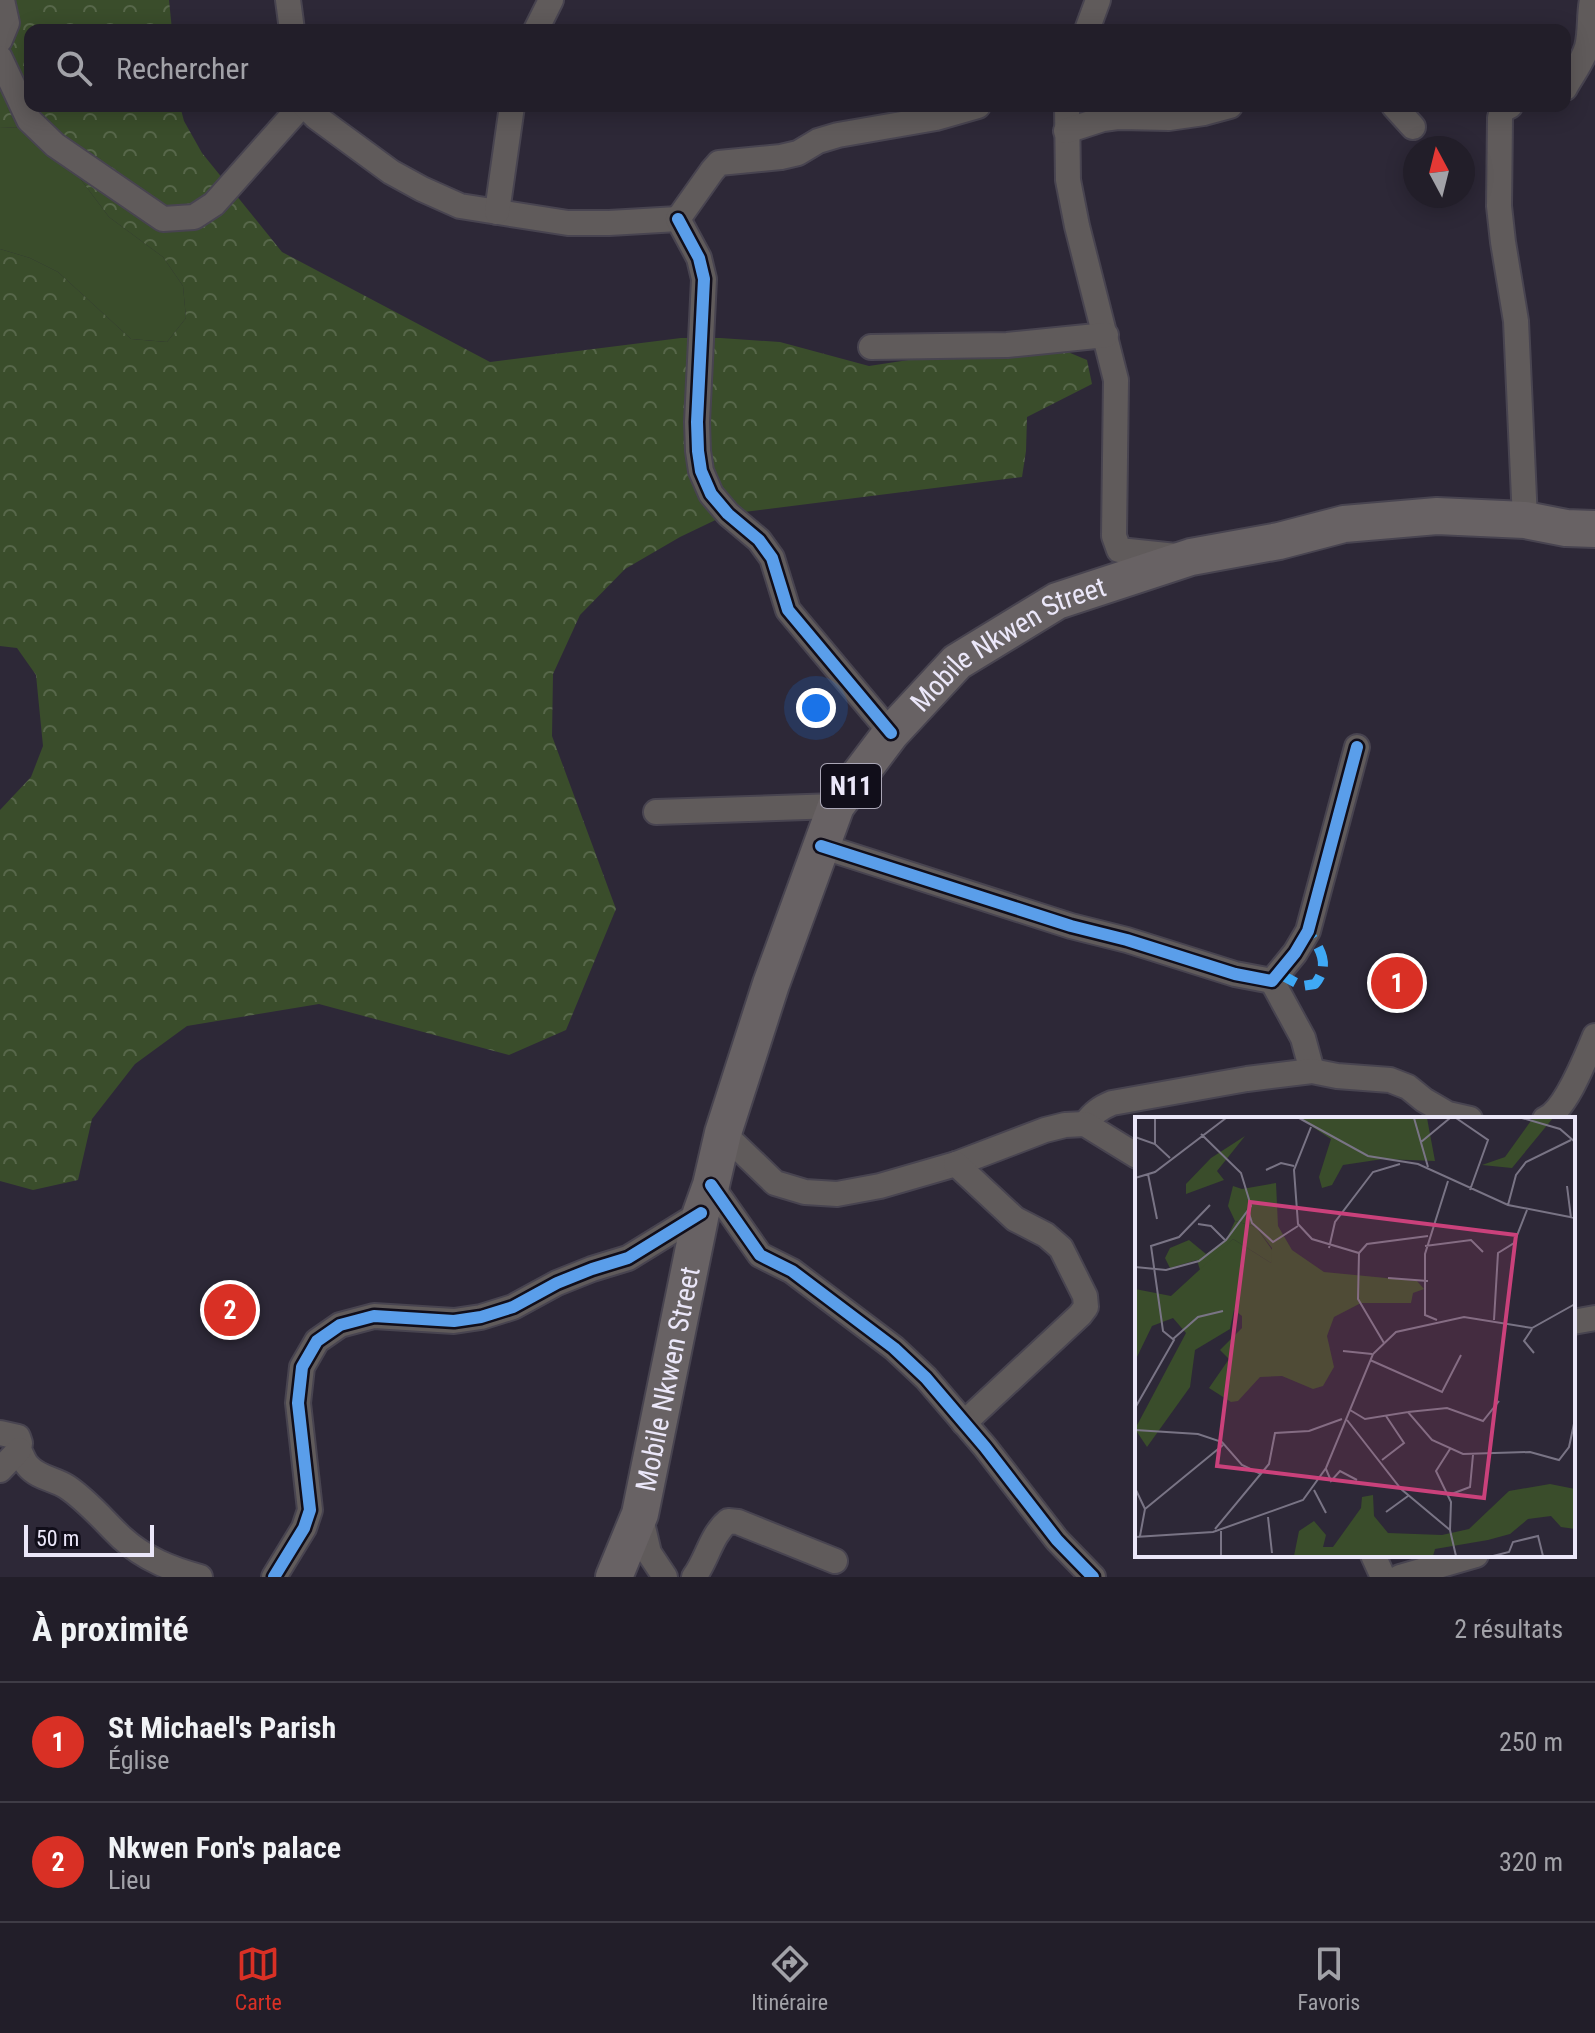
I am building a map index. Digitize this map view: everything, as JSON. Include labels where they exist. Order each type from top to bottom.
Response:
[{"type":"highway","name":"Mobile Nkwen Street","points":[[614,1577],[640,1514],[706,1199],[723,1133],[771,984],[821,846],[836,806],[891,733],[957,662],[1057,601],[1191,557],[1279,541],[1344,524],[1437,516],[1525,520],[1566,528],[1595,529]]},
{"type":"street","points":[[0,40],[7,23],[2,0]]},
{"type":"street","points":[[288,0],[291,24]]},
{"type":"street","points":[[539,24],[551,0]]},
{"type":"street","points":[[1089,24],[1098,0]]},
{"type":"street","points":[[1571,77],[1589,40],[1592,0]]},
{"type":"street","points":[[0,58],[24,109]]},
{"type":"street","points":[[25,112],[29,120],[55,145],[163,219],[194,217],[214,204],[298,112]]},
{"type":"street","points":[[310,112],[391,172],[460,206],[568,223],[678,219]]},
{"type":"street","points":[[497,212],[511,112]]},
{"type":"street","points":[[678,219],[719,163],[781,157],[838,135],[957,112]]},
{"type":"street","points":[[1067,112],[1068,180],[1116,380],[1114,536],[1119,550],[1191,557]]},
{"type":"street","points":[[1066,131],[1103,119],[1169,118],[1208,112]]},
{"type":"street","points":[[1399,112],[1413,127]]},
{"type":"street","points":[[1502,112],[1499,206],[1516,321],[1525,520]]},
{"type":"street","points":[[678,219],[699,258],[704,279],[698,451],[701,471],[711,494],[728,514],[759,540],[772,558],[788,610],[891,733]]},
{"type":"street","points":[[871,347],[1007,345],[1106,335]]},
{"type":"street","points":[[1272,981],[1308,931],[1357,747]]},
{"type":"street","points":[[656,812],[836,806]]},
{"type":"street","points":[[821,846],[1071,926],[1235,974],[1272,981]]},
{"type":"street","points":[[1272,981],[1303,1038],[1312,1071]]},
{"type":"street","points":[[1551,1117],[1579,1072],[1595,1036]]},
{"type":"street","points":[[1085,1124],[1100,1107],[1112,1103],[1312,1071],[1390,1080],[1408,1087],[1448,1114],[1461,1117]]},
{"type":"street","points":[[723,1133],[775,1183],[805,1192],[837,1194],[956,1164],[1065,1125],[1085,1124],[1135,1155]]},
{"type":"street","points":[[956,1164],[1015,1219],[1046,1235],[1061,1248],[1085,1296],[1086,1307],[964,1423]]},
{"type":"street","points":[[274,1577],[304,1528],[310,1510],[298,1403],[302,1367],[317,1341],[340,1325],[374,1316],[454,1321],[513,1307],[557,1283],[628,1258],[706,1199],[760,1255],[792,1271],[894,1348],[926,1378],[1057,1540],[1093,1577]]},
{"type":"street","points":[[1575,1322],[1595,1318]]},
{"type":"street","points":[[0,1433],[18,1437],[20,1443],[19,1450],[0,1470]]},
{"type":"street","points":[[19,1450],[36,1473],[66,1486],[144,1556],[170,1569],[200,1577]]},
{"type":"street","points":[[640,1514],[649,1553],[665,1577]]},
{"type":"street","points":[[694,1577],[703,1566],[720,1528],[728,1521],[738,1522],[835,1561]]},
{"type":"street","points":[[1374,1557],[1383,1577]]},
{"type":"street","points":[[1400,1577],[1469,1557]]},
{"type":"green space","points":[[0,0],[169,0],[171,24],[24,24],[24,112],[182,112],[202,153],[282,252],[490,362],[681,338],[720,338],[780,342],[869,366],[1044,342],[1087,360],[1092,384],[1027,417],[1022,477],[728,514],[625,569],[580,615],[553,674],[552,736],[616,909],[566,1030],[509,1055],[319,1004],[187,1026],[135,1064],[92,1119],[78,1180],[33,1190],[0,1181],[0,810],[31,777],[43,746],[36,675],[17,648],[0,646],[0,249],[30,258],[58,272],[131,339],[167,342],[186,318],[183,286],[163,257],[109,217],[55,145],[25,128],[0,127]]},
{"type":"green space","points":[[0,127],[25,128],[55,145],[109,217],[163,257],[183,286],[186,318],[167,342],[131,339],[58,272],[30,258],[0,249]]},
{"type":"marked path","points":[[1278,973],[1302,986],[1315,984],[1323,963],[1320,950],[1308,931]]},
{"type":"cycle path","points":[[678,219],[699,258],[704,279],[697,422],[701,471],[711,494],[728,514],[759,540],[772,558],[788,610],[891,733]]},
{"type":"cycle path","points":[[821,846],[1071,926],[1235,974],[1272,981],[1308,931],[1357,747]]},
{"type":"cycle path","points":[[711,1185],[760,1255],[792,1271],[894,1348],[926,1378],[985,1447],[1057,1540],[1093,1577]]},
{"type":"cycle path","points":[[274,1577],[304,1528],[310,1510],[298,1403],[302,1367],[317,1341],[340,1325],[374,1316],[454,1321],[513,1307],[557,1283],[628,1258],[701,1213]]},
{"type":"place","name":"St Michael's Parish","points":[[1397,983]]},
{"type":"place","name":"Nkwen Fon's palace","points":[[230,1310]]}]
